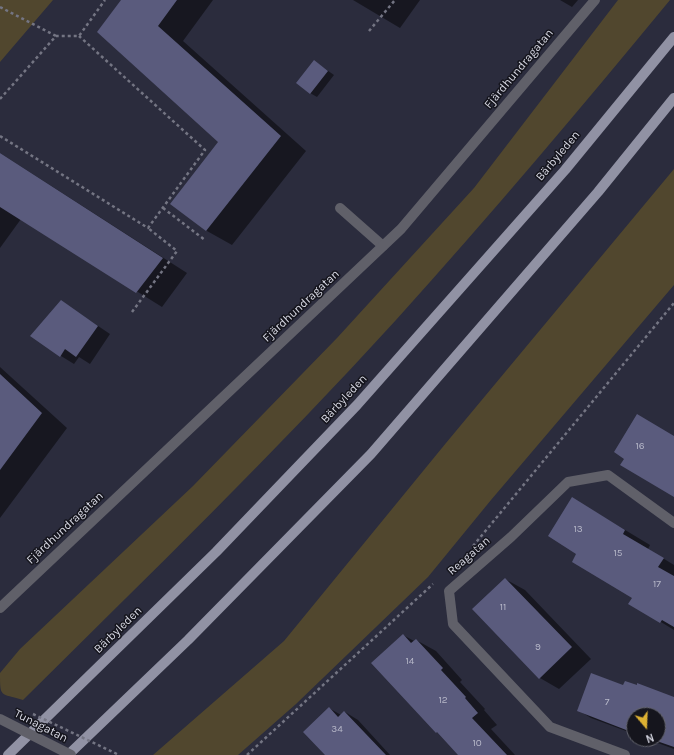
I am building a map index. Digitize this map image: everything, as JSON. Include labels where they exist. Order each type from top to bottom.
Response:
[{"type":"main road","name":"Bärbyleden","points":[[8,755],[216,552],[357,405],[565,170],[674,37]]},
{"type":"main road","points":[[70,755],[188,640],[371,454],[598,192],[674,98]]},
{"type":"main road","points":[[5,755],[18,746]]},
{"type":"street","name":"Fjärdhundragatan","points":[[0,608],[401,229],[595,0]]},
{"type":"street","points":[[340,208],[383,246]]},
{"type":"street","name":"Reagatan","points":[[625,755],[550,727],[453,624],[449,590],[510,537],[568,482],[608,476],[674,523]]},
{"type":"street","name":"Tunagatan","points":[[0,719],[70,755]]},
{"type":"path","points":[[79,36],[105,0]]},
{"type":"path","points":[[369,31],[395,0]]},
{"type":"path","points":[[0,7],[56,36],[79,36],[205,150],[148,228]]},
{"type":"path","points":[[0,99],[56,36]]},
{"type":"path","points":[[0,136],[148,228],[177,251],[132,312]]},
{"type":"path","points":[[163,208],[205,240]]},
{"type":"path","points":[[470,549],[674,303]]},
{"type":"path","points":[[247,755],[435,582]]},
{"type":"path","points":[[28,712],[119,755]]},
{"type":"shaded area","points":[[0,0],[53,0],[0,62]]},
{"type":"shaded area","points":[[618,0],[670,0],[501,202],[396,320],[305,417],[23,700],[3,693],[0,687],[0,673],[20,649],[193,486],[337,338],[474,188]]},
{"type":"shaded area","points":[[674,169],[674,285],[491,500],[428,577],[296,704],[238,755],[153,755],[284,641],[446,443]]},
{"type":"building","points":[[121,0],[177,0],[158,26],[281,136],[206,231],[170,204],[218,142],[97,32]]},
{"type":"building","points":[[314,60],[328,71],[310,94],[296,83]]},
{"type":"building","points":[[0,153],[163,258],[136,293],[0,207]]},
{"type":"building","points":[[61,300],[98,326],[76,357],[65,349],[60,357],[30,336]]},
{"type":"building","points":[[0,374],[42,413],[0,470]]},
{"type":"building","points":[[637,414],[674,436],[674,497],[620,465],[624,459],[614,452]]},
{"type":"building","points":[[572,497],[625,530],[623,534],[664,558],[658,567],[674,576],[674,627],[662,620],[660,623],[628,604],[632,598],[572,562],[576,554],[548,536]]},
{"type":"building","points":[[505,578],[572,647],[539,679],[472,609]]},
{"type":"building","points":[[403,634],[411,643],[416,639],[443,668],[441,670],[466,697],[465,698],[478,713],[472,718],[507,755],[458,755],[371,663]]},
{"type":"building","points":[[591,673],[623,685],[625,681],[637,685],[637,683],[674,697],[674,747],[666,744],[666,707],[626,707],[626,730],[577,711]]},
{"type":"building","points":[[329,707],[338,717],[344,711],[386,755],[325,755],[303,732]]}]
